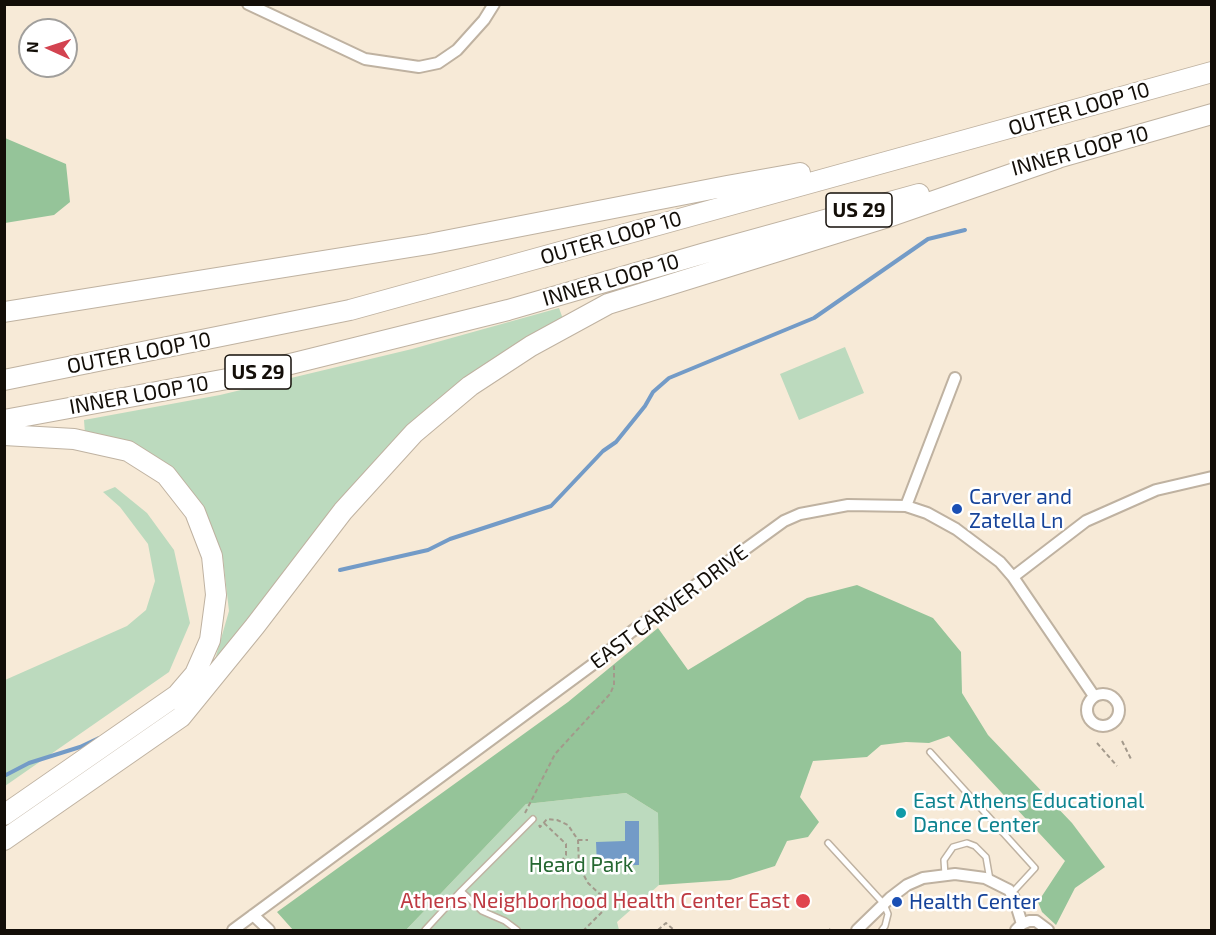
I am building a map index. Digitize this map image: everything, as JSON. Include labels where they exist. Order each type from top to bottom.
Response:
[{"type":"highway","name":"OUTER LOOP 10","points":[[4,380],[350,310],[1212,72]]},
{"type":"highway","name":"INNER LOOP 10","points":[[4,420],[238,377],[474,319],[865,208],[1058,158],[1212,114]]},
{"type":"highway","points":[[4,312],[429,244],[727,186],[924,153]]},
{"type":"highway","points":[[4,840],[181,717],[255,626],[343,511],[414,433],[470,386],[531,346],[608,304],[888,217],[1058,158]]},
{"type":"highway","points":[[4,435],[74,440],[128,451],[166,475],[195,512],[212,556],[216,595],[210,640],[195,674],[177,695],[4,815]]},
{"type":"street","points":[[248,4],[365,59],[418,68],[438,63],[457,50],[484,20],[494,4]]},
{"type":"street","points":[[906,506],[955,378]]},
{"type":"street","points":[[1013,577],[1086,521],[1156,490],[1212,477]]},
{"type":"street","name":"EAST CARVER DRIVE","points":[[233,930],[592,665],[631,632],[784,521],[800,514],[848,505],[906,506],[927,513],[956,529],[1000,562],[1013,577],[1094,696]]},
{"type":"street","points":[[857,930],[907,885],[923,878],[945,875],[971,875],[990,880],[1014,898],[1019,927],[1036,921],[1048,930]]},
{"type":"street","points":[[253,915],[269,930]]},
{"type":"lane","points":[[930,752],[1035,868],[1011,894]]},
{"type":"lane","points":[[425,930],[460,891],[533,819]]},
{"type":"lane","points":[[828,843],[884,904],[888,914],[882,930]]},
{"type":"lane","points":[[945,875],[944,860],[948,853],[953,847],[967,843],[975,846],[986,857],[990,880]]},
{"type":"lane","points":[[460,891],[482,911],[505,921],[517,930]]},
{"type":"path","points":[[521,818],[555,754],[610,694],[614,686],[614,665]]},
{"type":"path","points":[[1122,741],[1131,759]]},
{"type":"path","points":[[1097,743],[1117,766]]},
{"type":"path","points":[[533,819],[540,826],[547,819],[568,825],[578,840],[578,860],[588,883],[605,899],[602,912],[584,930]]},
{"type":"path","points":[[544,823],[567,844],[566,855],[563,859],[578,860]]},
{"type":"path","points":[[578,840],[588,840]]},
{"type":"path","points":[[658,930],[666,923],[674,930]]},
{"type":"green space","points":[[5,138],[66,164],[70,202],[54,215],[5,223]]},
{"type":"green space","points":[[559,308],[563,319],[403,433],[373,463],[342,499],[251,619],[247,620],[214,663],[229,611],[223,559],[196,497],[85,434],[84,420],[220,395],[412,349]]},
{"type":"green space","points":[[845,347],[864,393],[799,420],[780,374]]},
{"type":"green space","points":[[115,487],[147,513],[174,550],[190,623],[169,672],[5,786],[5,680],[127,626],[146,610],[155,581],[148,544],[120,507],[103,492]]},
{"type":"green space","points":[[857,585],[933,618],[961,652],[962,693],[988,735],[1072,823],[1105,867],[1075,888],[1056,925],[1042,912],[1038,902],[1065,861],[949,736],[929,743],[906,742],[881,745],[867,757],[813,761],[800,797],[819,822],[808,837],[787,841],[775,866],[730,880],[659,885],[658,813],[626,793],[526,804],[406,930],[293,930],[277,912],[568,702],[658,628],[688,670],[807,598]]},
{"type":"green space","name":"Heard Park","points":[[626,793],[658,813],[659,885],[617,922],[619,930],[406,930],[526,804]]},
{"type":"water","points":[[625,821],[639,821],[639,865],[597,866],[596,842],[625,841]]},
{"type":"waterway","points":[[340,570],[428,550],[450,539],[551,506],[603,451],[616,442],[645,406],[653,392],[669,378],[814,318],[928,239],[965,230]]},
{"type":"waterway","points":[[4,776],[29,763],[80,747],[99,738]]},
{"type":"place","name":"Carver and Zatella Ln","points":[[957,509]]},
{"type":"place","name":"East Athens Educational Dance Center","points":[[901,813]]},
{"type":"place","name":"Athens Neighborhood Health Center East","points":[[803,901]]},
{"type":"place","name":"Health Center","points":[[897,902]]}]
